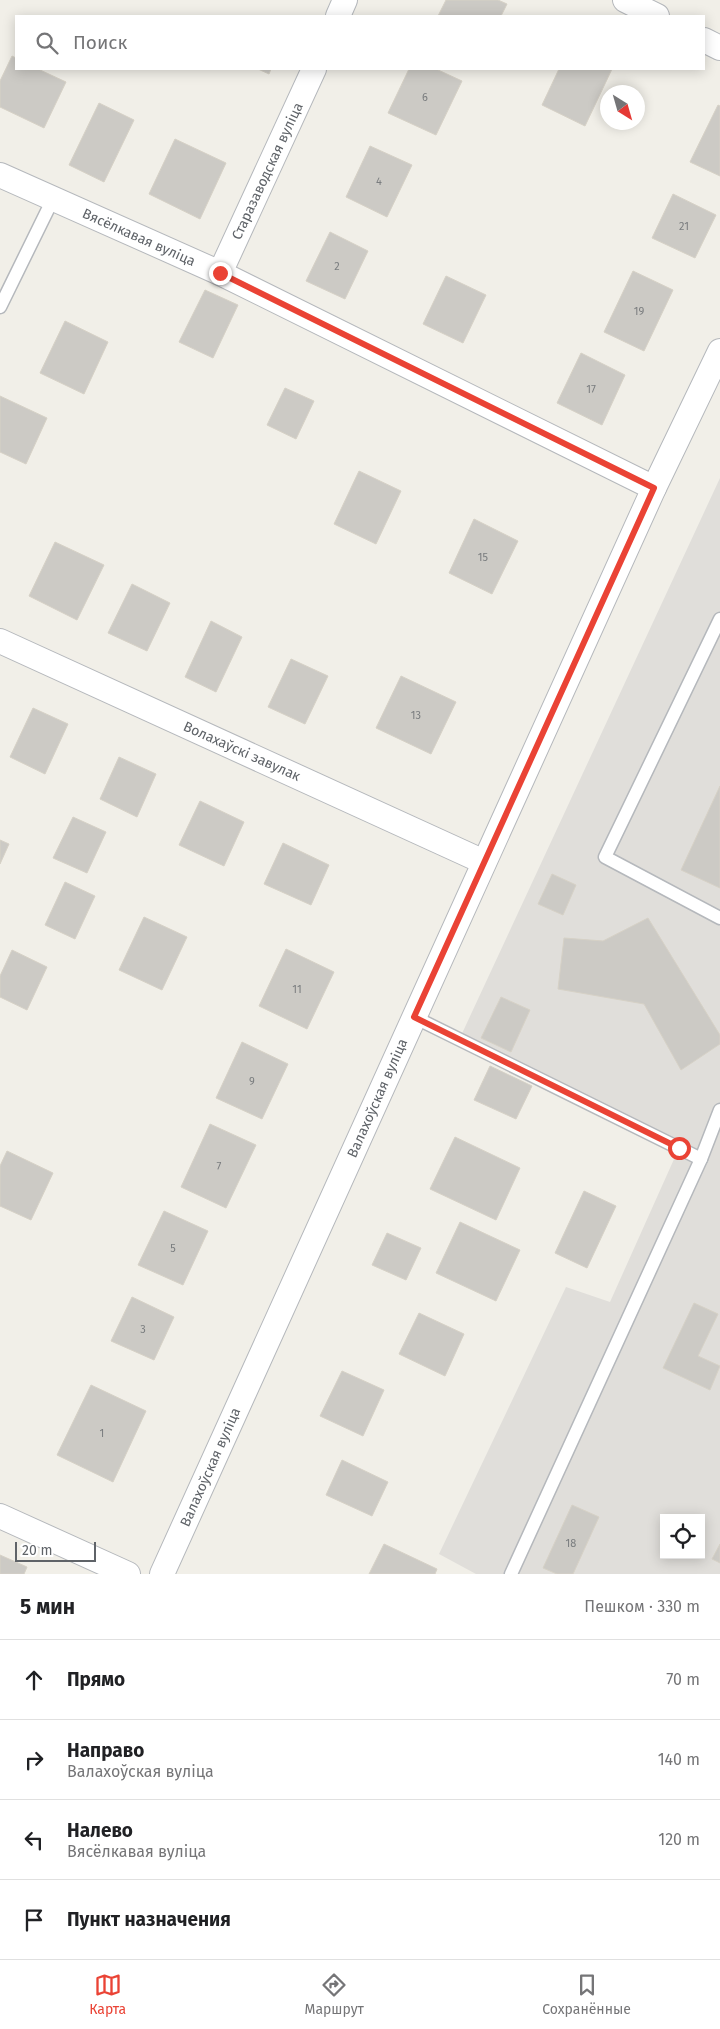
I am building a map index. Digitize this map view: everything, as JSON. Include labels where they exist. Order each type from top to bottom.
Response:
[{"type":"street","points":[[338,15],[345,0]]},
{"type":"street","points":[[625,0],[655,15]]},
{"type":"street","points":[[705,40],[720,48]]},
{"type":"street","name":"Старазаводская вуліца","points":[[220,273],[314,70]]},
{"type":"street","name":"Вясёлкавая вуліца","points":[[0,175],[220,273],[654,488]]},
{"type":"street","name":"Валахоўская вуліца","points":[[162,1574],[654,488],[720,351]]},
{"type":"street","name":"Волахаўскі завулак","points":[[0,641],[484,862]]},
{"type":"street","points":[[0,1516],[128,1574]]},
{"type":"lane","points":[[0,306],[53,199]]},
{"type":"lane","points":[[720,619],[605,857],[720,918]]},
{"type":"lane","points":[[414,1017],[701,1159]]},
{"type":"lane","points":[[511,1574],[701,1159],[720,1110]]},
{"type":"shaded area","points":[[720,478],[720,1574],[476,1574],[439,1554],[566,1287],[610,1302],[679,1148],[459,1040]]},
{"type":"building","points":[[446,0],[498,0],[507,4],[502,15],[438,15]]},
{"type":"building","points":[[12,56],[15,58],[15,70],[40,70],[66,82],[44,128],[0,107],[0,81]]},
{"type":"building","points":[[260,70],[271,70],[269,74]]},
{"type":"building","points":[[409,70],[438,70],[462,81],[436,135],[388,113]]},
{"type":"building","points":[[559,70],[612,70],[604,85],[600,85],[600,94],[585,126],[542,105]]},
{"type":"building","points":[[99,103],[134,120],[104,182],[69,165]]},
{"type":"building","points":[[718,105],[720,106],[720,176],[690,162]]},
{"type":"building","points":[[175,139],[226,163],[200,219],[149,194]]},
{"type":"building","points":[[370,146],[412,165],[387,217],[346,197]]},
{"type":"building","points":[[673,194],[716,215],[695,258],[652,238]]},
{"type":"building","points":[[330,232],[368,251],[345,299],[306,281]]},
{"type":"building","points":[[633,271],[673,290],[644,351],[604,332]]},
{"type":"building","points":[[446,276],[486,295],[463,343],[423,324]]},
{"type":"building","points":[[205,290],[238,305],[213,358],[179,342]]},
{"type":"building","points":[[65,321],[108,342],[84,394],[40,373]]},
{"type":"building","points":[[581,353],[625,375],[602,425],[557,403]]},
{"type":"building","points":[[285,388],[314,401],[296,439],[267,425]]},
{"type":"building","points":[[0,396],[47,418],[26,464],[0,452]]},
{"type":"building","points":[[359,471],[401,491],[376,544],[334,524]]},
{"type":"building","points":[[474,519],[518,541],[492,594],[449,573]]},
{"type":"building","points":[[55,542],[104,565],[77,620],[29,596]]},
{"type":"building","points":[[132,584],[170,603],[147,651],[108,633]]},
{"type":"building","points":[[211,621],[242,637],[216,692],[185,677]]},
{"type":"building","points":[[291,659],[328,676],[305,724],[268,707]]},
{"type":"building","points":[[401,676],[456,702],[431,754],[376,728]]},
{"type":"building","points":[[33,708],[68,724],[45,774],[10,757]]},
{"type":"building","points":[[119,757],[156,774],[137,817],[100,799]]},
{"type":"building","points":[[720,786],[720,888],[681,870]]},
{"type":"building","points":[[200,801],[244,822],[224,866],[179,845]]},
{"type":"building","points":[[73,817],[106,832],[87,873],[53,858]]},
{"type":"building","points":[[0,840],[9,844],[0,864]]},
{"type":"building","points":[[283,843],[329,865],[311,905],[264,884]]},
{"type":"building","points":[[552,874],[576,885],[563,915],[538,904]]},
{"type":"building","points":[[65,882],[95,896],[75,939],[45,925]]},
{"type":"building","points":[[144,917],[187,937],[162,990],[119,970]]},
{"type":"building","points":[[648,918],[720,1035],[720,1044],[681,1070],[644,1004],[558,989],[564,938],[603,941]]},
{"type":"building","points":[[286,949],[334,972],[307,1029],[259,1006]]},
{"type":"building","points":[[12,950],[47,967],[27,1010],[0,997],[0,976]]},
{"type":"building","points":[[501,997],[530,1010],[511,1052],[481,1038]]},
{"type":"building","points":[[242,1042],[288,1064],[262,1119],[216,1098]]},
{"type":"building","points":[[490,1066],[532,1086],[516,1119],[474,1100]]},
{"type":"building","points":[[210,1124],[256,1145],[226,1208],[181,1187]]},
{"type":"building","points":[[455,1137],[520,1168],[496,1220],[430,1189]]},
{"type":"building","points":[[7,1151],[53,1173],[31,1220],[0,1206],[0,1166]]},
{"type":"building","points":[[584,1191],[616,1206],[587,1268],[555,1253]]},
{"type":"building","points":[[164,1211],[208,1231],[183,1285],[138,1265]]},
{"type":"building","points":[[460,1222],[520,1250],[496,1301],[436,1273]]},
{"type":"building","points":[[387,1233],[421,1248],[406,1280],[372,1265]]},
{"type":"building","points":[[132,1297],[174,1317],[154,1360],[111,1341]]},
{"type":"building","points":[[694,1303],[718,1314],[698,1356],[720,1366],[710,1390],[663,1368]]},
{"type":"building","points":[[419,1313],[464,1334],[445,1376],[399,1354]]},
{"type":"building","points":[[342,1371],[384,1390],[363,1436],[320,1416]]},
{"type":"building","points":[[91,1385],[146,1411],[113,1482],[57,1455]]},
{"type":"building","points":[[342,1460],[388,1482],[372,1516],[326,1495]]},
{"type":"building","points":[[572,1505],[599,1517],[573,1574],[557,1574],[543,1568]]},
{"type":"building","points":[[384,1544],[437,1569],[435,1574],[369,1574]]},
{"type":"building","points":[[720,1544],[720,1563],[712,1559]]},
{"type":"building","points":[[0,1555],[27,1567],[24,1574],[0,1574]]},
{"type":"route","points":[[220,273],[654,488],[414,1017],[679,1148]]}]
